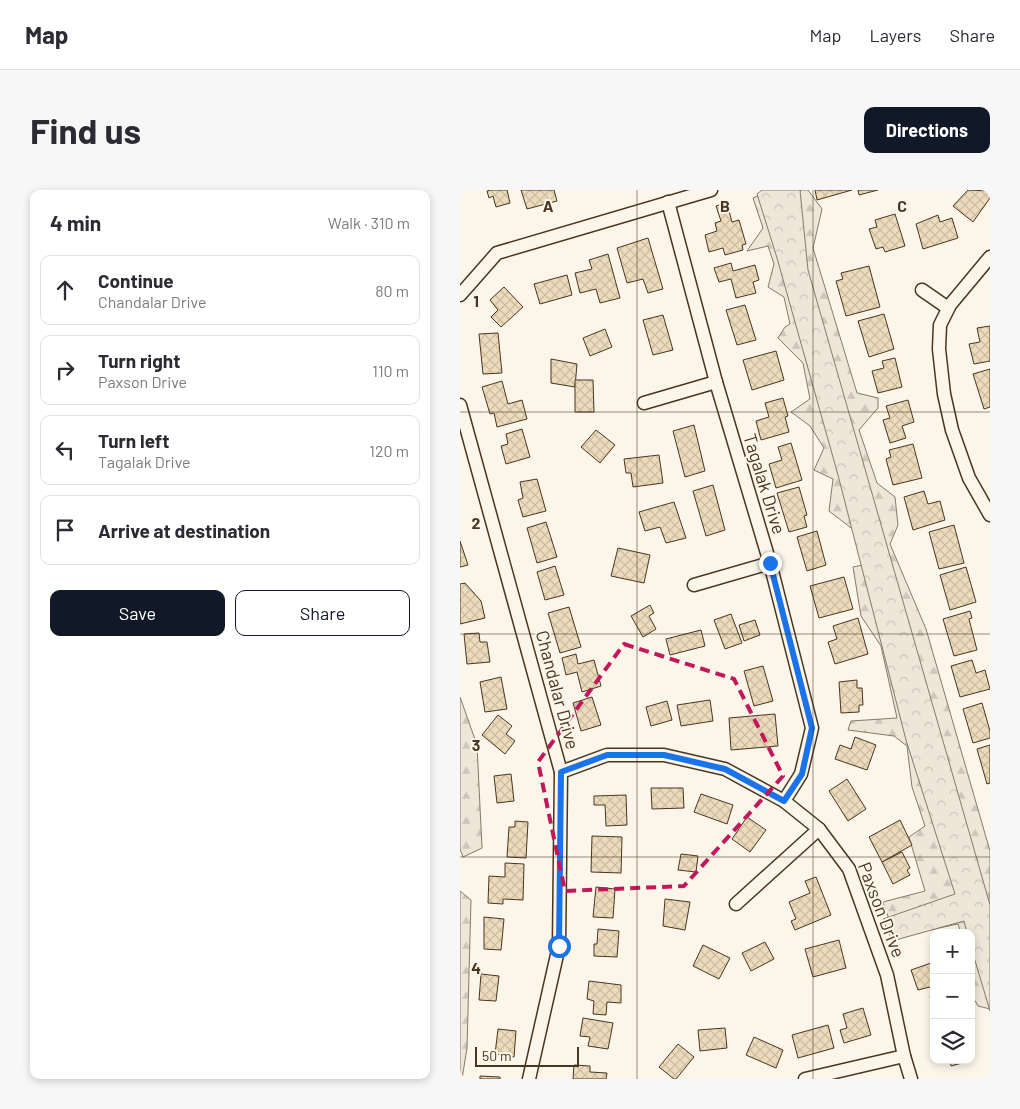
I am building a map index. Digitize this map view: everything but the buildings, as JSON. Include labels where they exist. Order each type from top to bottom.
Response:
[{"type":"street","points":[[460,295],[497,253],[711,190]]},
{"type":"street","name":"Tagalak Drive","points":[[668,202],[716,382],[770,563],[812,728],[802,774],[784,801]]},
{"type":"street","points":[[990,257],[948,308],[940,325],[938,349],[944,394],[952,430],[969,478],[990,515]]},
{"type":"street","points":[[922,290],[948,308]]},
{"type":"street","points":[[644,403],[716,382]]},
{"type":"street","name":"Chandalar Drive","points":[[460,405],[561,772],[559,946],[529,1079]]},
{"type":"street","points":[[694,585],[770,563]]},
{"type":"street","name":"Paxson Drive","points":[[561,772],[607,755],[664,755],[725,769],[784,801],[819,829],[849,869],[887,975],[904,1056],[911,1079]]},
{"type":"street","points":[[736,904],[819,829]]},
{"type":"street","points":[[805,1079],[904,1056]]},
{"type":"highlighted area","points":[[624,644],[734,679],[783,776],[684,886],[565,891],[538,762]]},
{"type":"green space","points":[[762,190],[800,190],[808,270],[990,905],[990,1011],[975,960],[975,929],[966,929],[964,921],[892,941],[883,919],[955,894],[906,740],[838,475],[757,194]]},
{"type":"green space","points":[[774,190],[789,209],[801,190],[808,190],[822,209],[813,248],[857,393],[878,398],[878,408],[859,430],[877,483],[895,497],[898,525],[890,544],[926,629],[990,851],[990,1009],[978,1006],[975,1001],[975,929],[960,929],[958,924],[895,937],[883,902],[925,891],[909,837],[925,826],[912,787],[907,746],[894,736],[848,730],[851,721],[897,718],[881,646],[861,616],[853,567],[887,560],[859,534],[829,511],[833,479],[814,470],[824,448],[810,426],[791,412],[810,399],[803,363],[778,338],[785,327],[790,324],[784,297],[768,287],[774,264],[768,246],[747,251],[763,228],[753,198]]},
{"type":"green space","points":[[460,697],[477,745],[482,848],[463,857],[460,849]]},
{"type":"green space","points":[[460,891],[471,900],[467,1048],[462,1079],[460,1079]]},
{"type":"route","points":[[559,946],[561,772],[607,755],[664,755],[725,769],[784,801],[802,774],[812,728],[770,563]]}]
